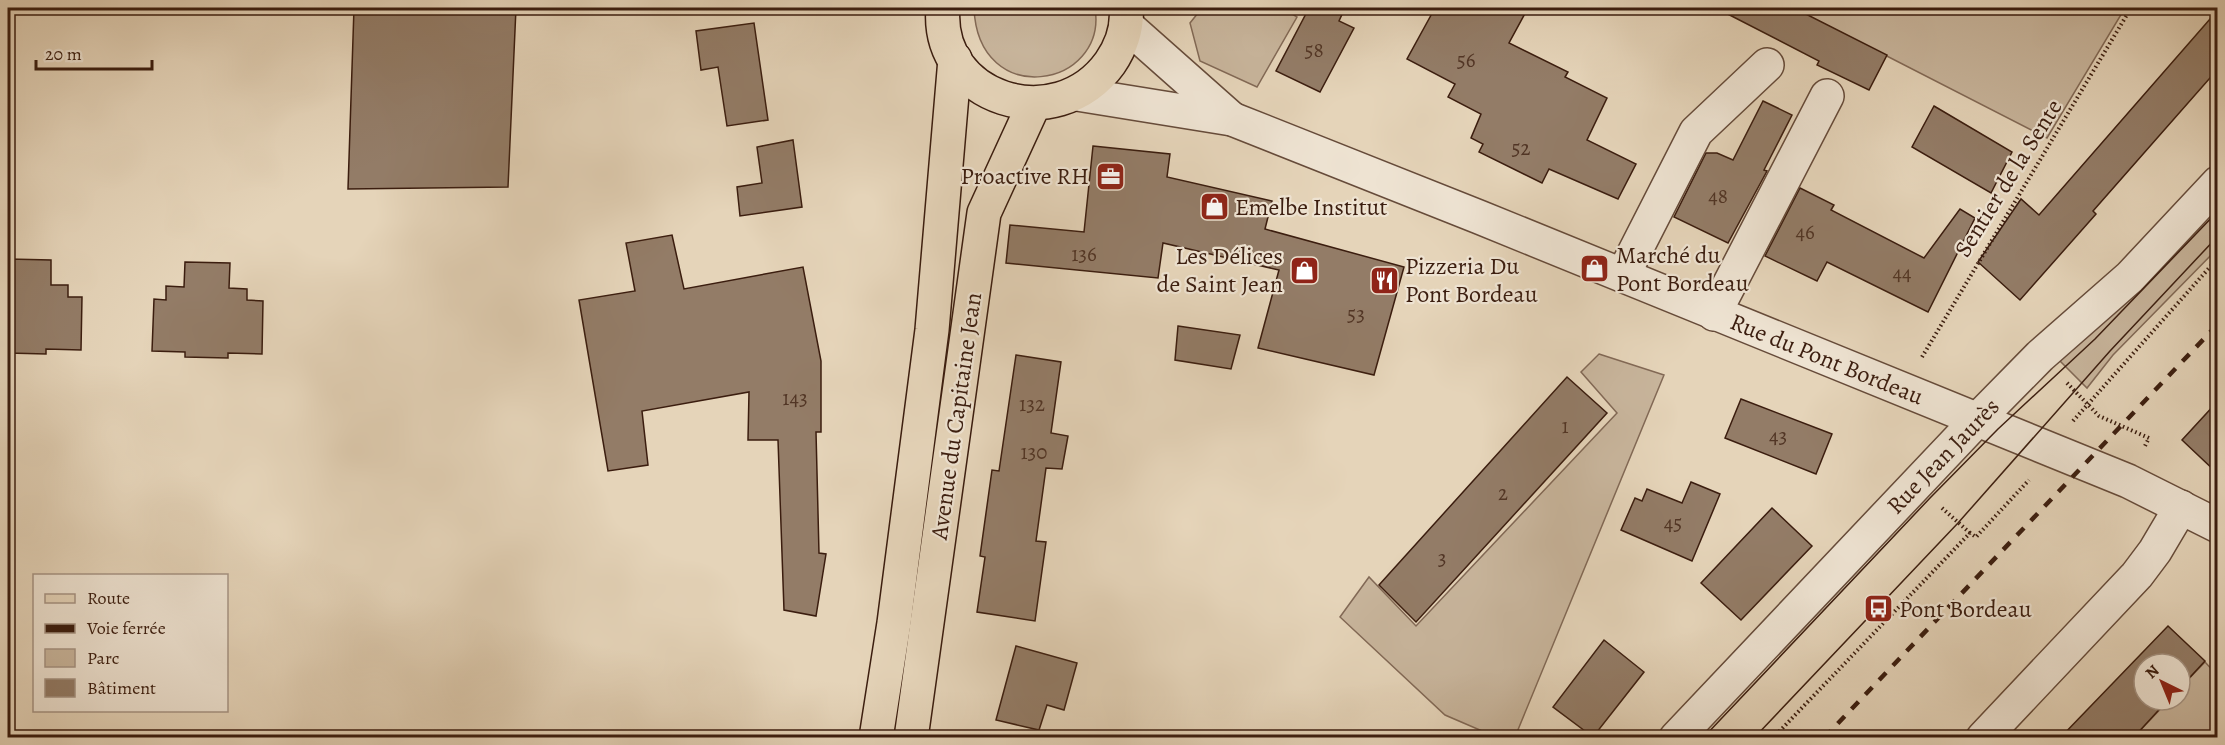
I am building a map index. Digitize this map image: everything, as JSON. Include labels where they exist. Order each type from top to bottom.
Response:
[{"type":"main road","points":[[941,8],[945,36],[955,59],[976,83],[1003,99],[1034,104],[1056,102],[1077,94],[1100,76],[1117,52],[1131,14]]},
{"type":"main road","name":"Avenue du Capitaine Jean","points":[[876,738],[894,623],[932,330],[955,59]]},
{"type":"main road","name":"Avenue du Capitaine Jean","points":[[911,738],[984,213],[1034,104]]},
{"type":"main road","name":"Avenue du Capitaine Jean","points":[[894,738],[945,410],[932,330]]},
{"type":"street","name":"Rue du Pont Bordeau","points":[[1131,14],[1232,119]]},
{"type":"street","points":[[1623,275],[1696,132],[1767,65]]},
{"type":"street","name":"Rue du Pont Bordeau","points":[[1077,94],[1232,119],[2051,449],[2128,481],[2217,526]]},
{"type":"street","points":[[1714,314],[1827,96]]},
{"type":"street","name":"Rue Jean Jaurès","points":[[1676,738],[1978,419],[2047,350],[2130,277],[2217,183]]},
{"type":"street","points":[[1983,738],[2137,575],[2155,551],[2181,507]]},
{"type":"path","name":"Sentier de la Sente","points":[[1921,358],[1935,331],[2044,156],[2131,8]]},
{"type":"path","points":[[1937,504],[1976,537],[2037,470],[2086,403],[2217,258]]},
{"type":"path","points":[[2058,374],[2100,416],[2149,438],[2141,454]]},
{"type":"path","points":[[1773,738],[1970,533]]},
{"type":"green space","points":[[974,8],[1095,8],[1094,35],[1082,56],[1063,70],[1041,77],[1017,74],[996,63],[981,41]]},
{"type":"green space","points":[[1202,8],[1283,8],[1297,17],[1257,87],[1200,61],[1190,23]]},
{"type":"green space","points":[[1793,8],[2125,8],[2047,138]]},
{"type":"green space","points":[[2217,191],[2217,249],[2113,355],[2087,388],[2055,356]]},
{"type":"green space","points":[[1599,354],[1664,375],[1515,737],[1496,737],[1445,715],[1340,617],[1369,577],[1416,626],[1617,413],[1581,372]]},
{"type":"green space","points":[[2205,662],[2217,675],[2217,737],[2133,738],[2158,712],[2192,712],[2192,676]]},
{"type":"building","points":[[354,8],[516,8],[508,187],[348,189]]},
{"type":"building","points":[[1309,8],[1345,8],[1339,21],[1354,28],[1320,92],[1276,71]]},
{"type":"building","points":[[1435,8],[1528,8],[1509,43],[1568,72],[1565,77],[1607,98],[1587,140],[1636,164],[1618,199],[1549,169],[1542,183],[1479,152],[1483,144],[1471,138],[1481,114],[1448,97],[1455,84],[1407,59]]},
{"type":"building","points":[[1716,8],[1794,8],[1887,55],[1869,90],[1817,65],[1819,61]]},
{"type":"building","points":[[2217,11],[2217,70],[2093,211],[2096,214],[2020,300],[1978,262],[2021,199],[2039,215]]},
{"type":"building","points":[[754,23],[768,120],[727,126],[718,67],[701,70],[696,31]]},
{"type":"building","points":[[1763,101],[1792,115],[1764,170],[1767,171],[1728,243],[1674,217],[1706,153],[1717,153],[1733,160]]},
{"type":"building","points":[[1934,106],[2012,152],[1991,193],[1912,147]]},
{"type":"building","points":[[793,140],[802,207],[740,216],[737,187],[762,183],[757,147]]},
{"type":"building","points":[[1093,146],[1170,154],[1167,177],[1272,201],[1265,229],[1404,267],[1374,375],[1258,348],[1279,270],[1163,243],[1158,278],[1006,263],[1010,225],[1084,232]]},
{"type":"building","points":[[1800,188],[1834,205],[1831,210],[1924,258],[1960,209],[1975,218],[1928,312],[1827,262],[1817,281],[1765,256]]},
{"type":"building","points":[[672,235],[684,289],[803,267],[821,361],[821,432],[816,432],[819,553],[826,554],[816,616],[784,610],[778,440],[748,440],[749,392],[642,411],[648,465],[608,471],[579,300],[635,291],[626,243]]},
{"type":"building","points":[[8,259],[51,260],[51,285],[68,285],[68,297],[82,297],[81,350],[46,349],[46,354],[8,353]]},
{"type":"building","points":[[185,262],[230,263],[229,288],[247,289],[247,300],[263,301],[262,354],[228,353],[228,358],[185,357],[185,352],[152,351],[154,299],[166,300],[166,286],[184,287]]},
{"type":"building","points":[[1178,326],[1240,335],[1231,369],[1175,360]]},
{"type":"building","points":[[1016,355],[1061,362],[1051,433],[1068,436],[1062,469],[1046,468],[1036,541],[1046,542],[1035,621],[977,612],[985,557],[980,556],[992,470],[999,471]]},
{"type":"building","points":[[1567,377],[1607,413],[1416,622],[1379,585]]},
{"type":"building","points":[[1741,399],[1832,434],[1816,474],[1725,438]]},
{"type":"building","points":[[2217,402],[2217,473],[2182,440]]},
{"type":"building","points":[[1691,482],[1720,494],[1692,561],[1621,530],[1635,498],[1642,501],[1647,489],[1682,503]]},
{"type":"building","points":[[1772,508],[1812,546],[1741,620],[1701,583]]},
{"type":"building","points":[[2168,626],[2205,661],[2192,675],[2192,652],[2143,652]]},
{"type":"building","points":[[1604,640],[1644,672],[1593,737],[1553,707]]},
{"type":"building","points":[[1016,646],[1077,663],[1064,710],[1047,705],[1039,730],[996,720]]},
{"type":"building","points":[[2132,663],[2132,712],[2157,712],[2133,738],[2060,738]]},
{"type":"tram line","points":[[1703,738],[1930,498],[1998,429],[2095,339],[2218,211]]},
{"type":"tram line","points":[[1754,738],[1958,523],[2110,351],[2218,236]]},
{"type":"railway","points":[[1824,738],[2218,324]]},
{"type":"place","name":"Proactive RH","points":[[1110,176]]},
{"type":"place","name":"Emelbe Institut","points":[[1214,207]]},
{"type":"place","name":"Marché du Pont Bordeau","points":[[1595,269]]},
{"type":"place","name":"Les Délices de Saint Jean","points":[[1304,270]]},
{"type":"place","name":"Pizzeria Du Pont Bordeau","points":[[1384,280]]},
{"type":"place","name":"Pont Bordeau","points":[[1878,609]]}]
